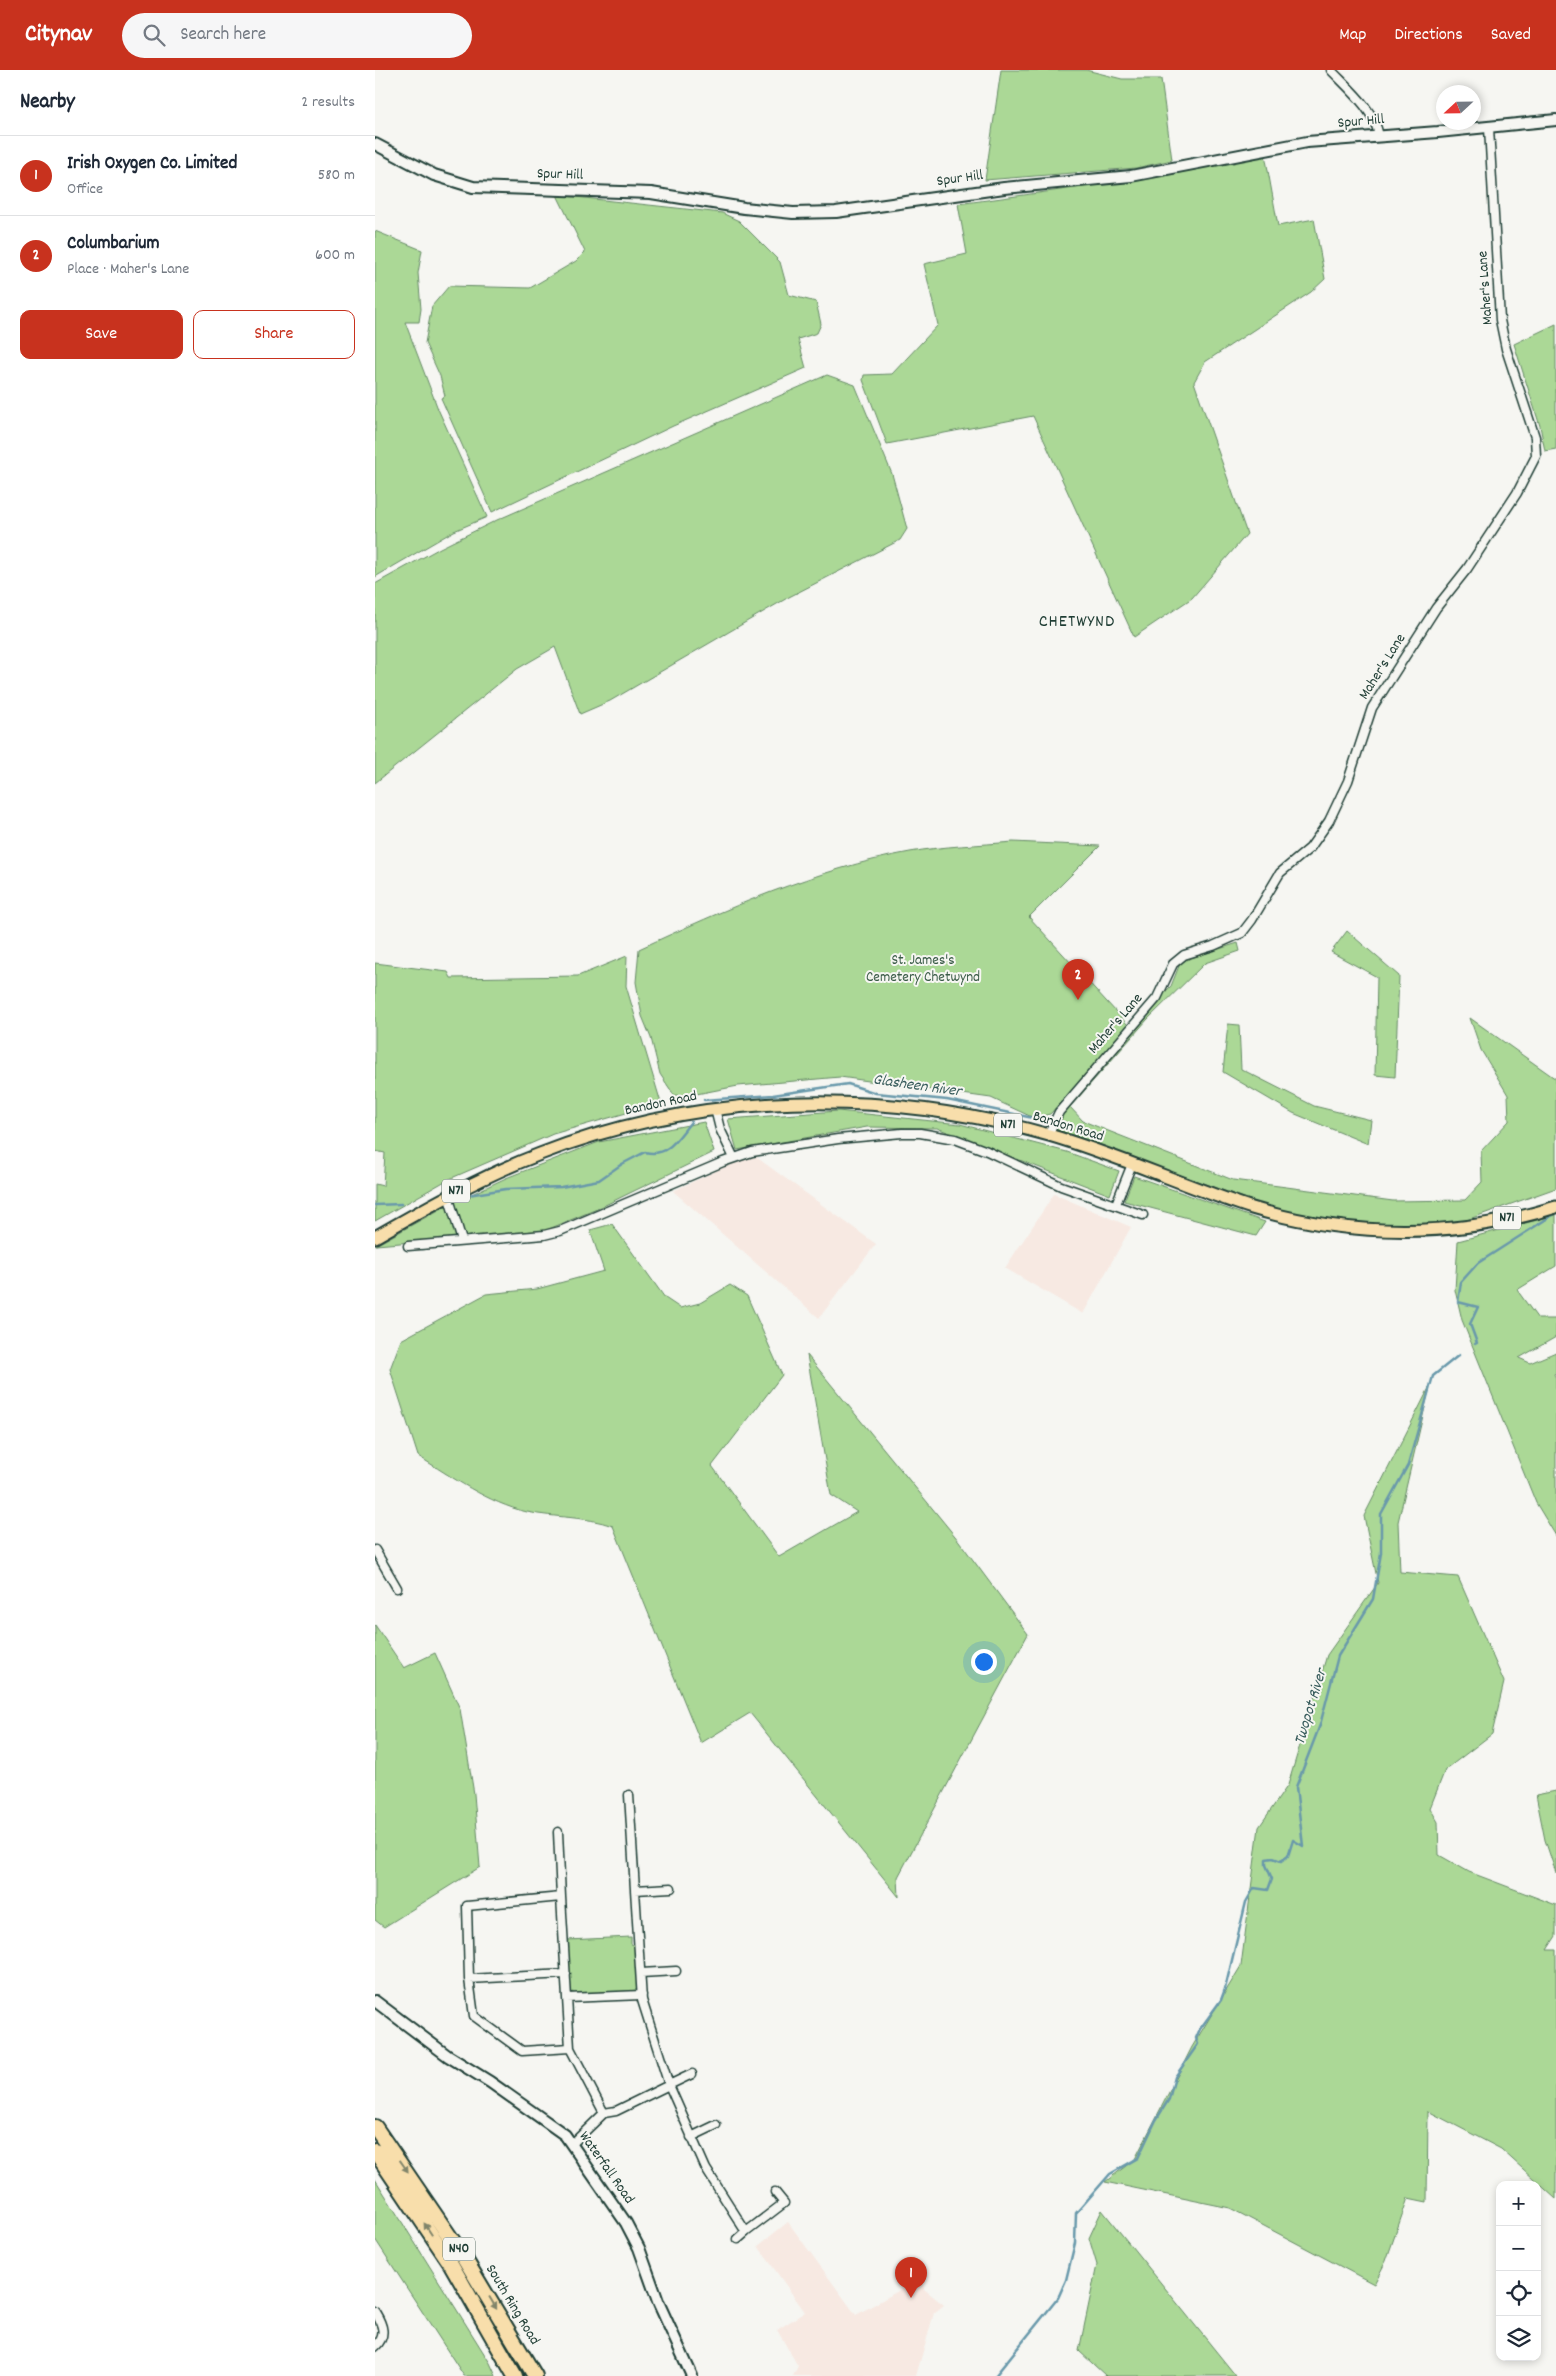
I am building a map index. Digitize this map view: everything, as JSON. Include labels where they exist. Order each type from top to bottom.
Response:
[{"type":"highway","name":"South Ring Road","points":[[375,2127],[463,2256],[535,2376]]},
{"type":"highway","name":"South Ring Road","points":[[375,2151],[451,2264],[515,2376]]},
{"type":"main road","name":"Bandon Road","points":[[375,1237],[447,1195],[511,1166],[578,1140],[634,1125],[715,1109],[801,1103],[857,1103],[958,1114],[1048,1135],[1253,1208],[1326,1225],[1361,1230],[1423,1232],[1467,1227],[1556,1207]]},
{"type":"street","points":[[1331,70],[1372,114],[1379,136]]},
{"type":"street","name":"Spur Hill","points":[[375,144],[434,175],[473,187],[651,193],[744,208],[793,213],[836,212],[1004,188],[1131,176],[1307,142],[1489,128],[1556,120]]},
{"type":"street","name":"Maher's Lane","points":[[1048,1135],[1059,1112],[1157,998],[1173,964],[1183,955],[1213,946],[1242,933],[1280,874],[1310,848],[1329,821],[1349,782],[1373,708],[1436,608],[1467,569],[1517,493],[1537,456],[1535,438],[1506,349],[1500,320],[1489,128]]},
{"type":"street","points":[[715,1109],[720,1129],[734,1158]]},
{"type":"street","points":[[408,1246],[525,1238],[560,1231],[752,1152],[809,1143],[920,1133],[955,1139],[987,1151],[1061,1186],[1143,1215]]},
{"type":"street","points":[[1116,1204],[1131,1164]]},
{"type":"street","points":[[447,1195],[455,1212],[462,1241]]},
{"type":"street","points":[[375,1550],[397,1588]]},
{"type":"street","points":[[629,1795],[642,1995],[669,2085],[691,2137],[706,2169],[747,2232]]},
{"type":"street","points":[[558,1832],[569,2048],[604,2112]]},
{"type":"street","points":[[635,1890],[671,1888]]},
{"type":"street","points":[[561,1898],[467,1906],[469,1979],[473,2016],[520,2050],[569,2048]]},
{"type":"street","points":[[641,1973],[676,1971]]},
{"type":"street","points":[[469,1979],[566,1974]]},
{"type":"street","points":[[567,1998],[642,1995]]},
{"type":"street","name":"Waterfall Road","points":[[375,2001],[449,2056],[555,2127],[572,2144],[626,2223],[639,2248],[659,2304],[693,2376]]},
{"type":"street","points":[[572,2144],[604,2112],[616,2111],[692,2074]]},
{"type":"street","points":[[691,2137],[716,2125]]},
{"type":"street","points":[[738,2239],[784,2203],[775,2192]]},
{"type":"street","points":[[375,2312],[382,2323],[384,2332],[381,2342],[375,2347]]},
{"type":"shaded area","points":[[752,1154],[876,1244],[819,1318],[673,1191]]},
{"type":"shaded area","points":[[1054,1194],[1131,1227],[1083,1314],[1005,1268]]},
{"type":"shaded area","points":[[788,2222],[856,2315],[898,2291],[920,2274],[924,2289],[944,2305],[934,2313],[916,2376],[793,2376],[798,2366],[777,2330],[805,2312],[758,2246]]},
{"type":"green space","points":[[1001,70],[1086,70],[1122,79],[1161,79],[1172,160],[1136,168],[985,180]]},
{"type":"green space","points":[[1265,154],[1278,226],[1314,219],[1325,279],[1311,292],[1205,362],[1194,382],[1247,534],[1192,598],[1134,637],[1033,416],[887,444],[863,380],[864,375],[892,374],[938,325],[924,264],[967,254],[958,204],[1141,179]]},
{"type":"green space","points":[[557,195],[722,213],[739,221],[780,262],[789,295],[816,302],[821,324],[817,333],[798,339],[806,368],[673,426],[492,512],[441,398],[445,396],[440,376],[425,343],[432,306],[449,286],[530,288],[576,261],[585,252]]},
{"type":"green space","points":[[375,231],[422,250],[418,273],[421,309],[419,322],[405,322],[438,409],[487,517],[454,531],[375,577]]},
{"type":"green space","points":[[1556,324],[1556,449],[1545,451],[1540,426],[1514,344]]},
{"type":"green space","points":[[827,375],[855,385],[892,474],[907,529],[900,540],[789,597],[610,701],[580,714],[555,647],[517,669],[375,783],[375,584],[440,548],[497,520]]},
{"type":"green space","name":"St. James's Cemetery Chetwynd","points":[[1013,842],[1100,846],[1029,917],[1128,1025],[1074,1088],[1171,986],[1181,961],[1238,943],[1240,951],[1205,963],[1147,1020],[1070,1107],[1083,1121],[1233,1180],[1393,1201],[1465,1200],[1482,1182],[1481,1151],[1509,1121],[1508,1095],[1481,1050],[1470,1018],[1556,1079],[1556,1188],[1458,1223],[1380,1227],[1283,1212],[1055,1130],[1061,1102],[1050,1114],[1034,1118],[991,1098],[840,1077],[738,1086],[686,1096],[674,1095],[660,1074],[651,1038],[642,1016],[636,982],[639,949],[738,905],[840,869],[910,852]]},
{"type":"green space","points":[[1347,931],[1399,976],[1395,1077],[1375,1075],[1377,977],[1331,952]]},
{"type":"green space","points":[[627,956],[626,986],[661,1103],[553,1134],[447,1180],[375,1221],[375,1184],[383,1186],[385,1153],[375,1151],[375,963],[448,972],[451,978],[578,976]]},
{"type":"green space","points":[[1228,1024],[1239,1025],[1241,1069],[1314,1106],[1371,1120],[1368,1144],[1293,1113],[1223,1072]]},
{"type":"green space","points":[[838,1111],[960,1124],[1067,1152],[1119,1171],[1110,1195],[937,1128],[867,1127],[737,1150],[728,1119]]},
{"type":"green space","points":[[704,1122],[714,1152],[597,1209],[544,1231],[376,1245],[444,1207],[506,1178],[599,1142]]},
{"type":"green space","points":[[1134,1176],[1265,1222],[1256,1236],[1124,1201]]},
{"type":"green space","points":[[1556,1215],[1556,1266],[1517,1290],[1538,1319],[1556,1319],[1556,1337],[1519,1358],[1530,1363],[1556,1352],[1556,1372],[1554,1374],[1556,1378],[1556,1536],[1536,1503],[1462,1320],[1455,1290],[1458,1241]]},
{"type":"green space","points":[[612,1224],[665,1298],[680,1308],[700,1303],[730,1285],[747,1296],[782,1375],[712,1466],[779,1557],[857,1512],[831,1495],[807,1355],[959,1541],[1028,1634],[898,1877],[899,1897],[750,1713],[701,1743],[613,1526],[592,1520],[538,1514],[513,1508],[484,1496],[418,1456],[390,1369],[401,1340],[486,1294],[537,1289],[604,1271],[590,1230]]},
{"type":"green space","points":[[1430,1386],[1398,1522],[1400,1572],[1458,1577],[1504,1682],[1492,1734],[1445,1770],[1430,1808],[1438,1822],[1439,1855],[1469,1872],[1556,1905],[1556,1936],[1547,1950],[1556,1950],[1556,2199],[1541,2185],[1541,2181],[1536,2181],[1501,2149],[1428,2111],[1427,2202],[1408,2198],[1386,2261],[1374,2284],[1230,2208],[1105,2182],[1135,2159],[1192,2047],[1241,1966],[1259,1827],[1288,1785],[1327,1655],[1378,1583],[1364,1516]]},
{"type":"green space","points":[[375,1625],[404,1668],[435,1653],[460,1709],[474,1794],[480,1867],[384,1927],[375,1920]]},
{"type":"green space","points":[[1556,1791],[1556,1873],[1545,1840],[1536,1795]]},
{"type":"green space","points":[[631,1937],[631,1945],[635,1944],[639,1990],[577,1995],[570,1991],[567,1940]]},
{"type":"green space","points":[[375,2179],[490,2363],[496,2376],[464,2376],[375,2239]]},
{"type":"green space","points":[[1102,2210],[1236,2376],[1106,2376],[1079,2351],[1097,2265],[1089,2238]]},
{"type":"waterway","name":"Glasheen River","points":[[704,1100],[773,1095],[848,1084],[876,1093],[947,1100],[1038,1119]]},
{"type":"waterway","name":"Glasheen River","points":[[468,1195],[506,1189],[561,1187],[599,1180],[622,1164],[645,1152],[653,1153],[666,1149],[677,1140],[691,1122]]},
{"type":"waterway","name":"Glasheen River","points":[[375,1205],[401,1204]]},
{"type":"waterway","name":"Twopot River","points":[[1475,1344],[1477,1343],[1470,1324],[1478,1307],[1458,1302],[1461,1282],[1478,1263],[1556,1213]]},
{"type":"waterway","name":"Twopot River","points":[[995,2376],[1058,2298],[1066,2280],[1075,2243],[1076,2213],[1110,2174],[1138,2158],[1156,2120],[1169,2099],[1175,2077],[1198,2044],[1196,2038],[1200,2029],[1221,2000],[1225,1989],[1246,1902],[1254,1888],[1268,1890],[1272,1879],[1266,1865],[1266,1859],[1273,1858],[1281,1861],[1288,1856],[1293,1840],[1303,1846],[1296,1787],[1320,1725],[1338,1656],[1373,1599],[1381,1553],[1381,1514],[1408,1465],[1433,1376],[1459,1355]]},
{"type":"place","name":"Columbarium","points":[[1078,1000]]},
{"type":"place","name":"Irish Oxygen Co. Limited","points":[[911,2298]]},
{"type":"district","name":"CHETWYND","points":[[1077,622]]}]
